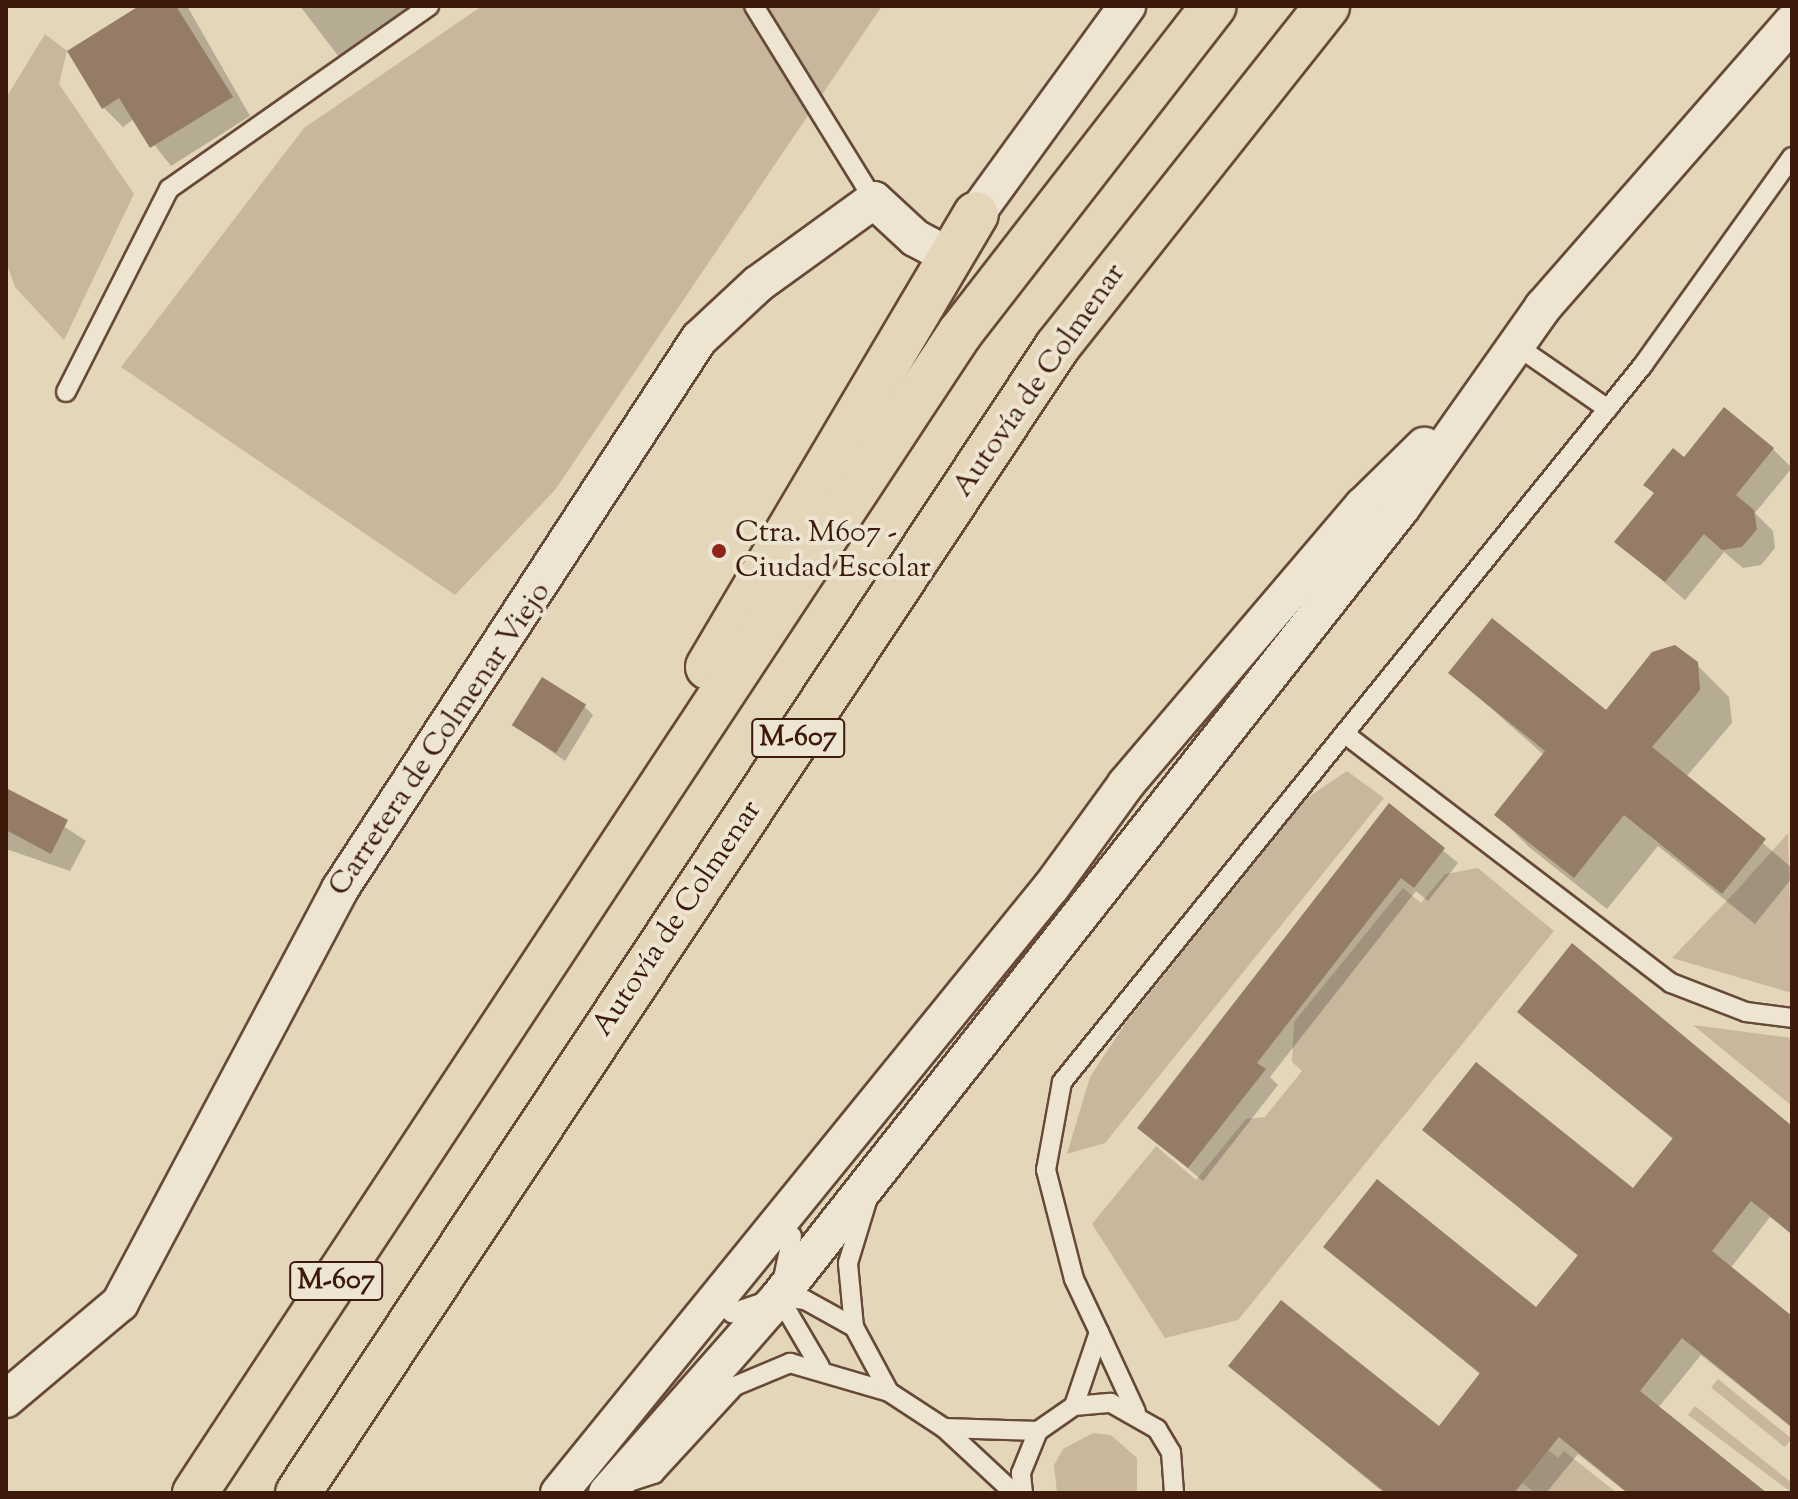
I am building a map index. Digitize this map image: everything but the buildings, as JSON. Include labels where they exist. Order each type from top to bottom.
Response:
[{"type":"highway","name":"M-607","points":[[195,1493],[477,1070],[960,333],[1214,6]]},
{"type":"highway","name":"Autovía de Colmenar","points":[[298,1493],[1057,347],[1327,6]]},
{"type":"highway","points":[[477,1070],[976,214]]},
{"type":"street","points":[[976,214],[1127,6]]},
{"type":"street","points":[[600,1491],[779,1297],[1402,507],[1471,400],[1514,344],[1792,23]]},
{"type":"street","points":[[874,200],[915,238],[951,257]]},
{"type":"street","name":"Carretera de Colmenar Viejo","points":[[6,1399],[120,1303],[340,889],[699,339],[758,284],[874,200]]},
{"type":"street","points":[[559,1493],[1052,886],[1126,784],[1363,506],[1471,400]]},
{"type":"street","points":[[792,1236],[1013,968],[1052,886]]},
{"type":"street","points":[[600,1491],[732,1313]]},
{"type":"lane","points":[[66,392],[169,189],[429,6]]},
{"type":"lane","points":[[754,6],[874,200]]},
{"type":"lane","points":[[1176,1491],[1171,1452],[1136,1412],[1074,1279],[1046,1170],[1062,1082],[1349,737],[1608,409],[1792,157]]},
{"type":"lane","points":[[1514,344],[1608,409]]},
{"type":"lane","points":[[1349,737],[1671,983],[1746,1012],[1792,1018]]},
{"type":"lane","points":[[876,1174],[848,1263],[854,1327],[889,1392]]},
{"type":"lane","points":[[792,1236],[779,1297],[820,1367]]},
{"type":"lane","points":[[732,1313],[779,1297],[805,1300],[854,1327]]},
{"type":"lane","points":[[1074,1406],[1099,1332]]},
{"type":"lane","points":[[600,1491],[654,1474],[735,1386],[790,1363],[820,1367],[889,1392],[944,1428],[1014,1493]]},
{"type":"lane","points":[[1023,1493],[1021,1473],[1038,1431],[1074,1406],[1111,1403],[1136,1412]]},
{"type":"lane","points":[[944,1428],[1038,1431]]},
{"type":"shaded area","points":[[482,6],[882,6],[555,490],[455,595],[121,367],[304,128]]},
{"type":"shaded area","points":[[45,34],[67,51],[59,84],[134,194],[64,340],[15,287],[6,262],[6,98]]},
{"type":"shaded area","points":[[1347,771],[1384,798],[1105,1143],[1067,1154],[1090,1077],[1125,1024],[1307,798]]},
{"type":"shaded area","points":[[1788,833],[1792,993],[1672,958],[1738,889]]},
{"type":"shaded area","points":[[1478,868],[1554,931],[1238,1320],[1165,1338],[1092,1224],[1156,1146],[1196,1180],[1246,1119],[1265,1117],[1302,1071],[1292,1062],[1294,1022],[1403,888],[1421,903],[1445,874]]},
{"type":"shaded area","points":[[1693,1025],[1792,1038],[1792,1106]]},
{"type":"shaded area","points":[[1718,1379],[1792,1439],[1785,1447],[1711,1388]]},
{"type":"shaded area","points":[[1695,1406],[1792,1483],[1792,1493],[1688,1415]]},
{"type":"shaded area","points":[[1516,1424],[1558,1458],[1564,1451],[1617,1493],[1535,1493],[1477,1446]]},
{"type":"shaded area","points":[[1093,1433],[1111,1435],[1137,1458],[1137,1493],[1057,1493],[1054,1465],[1063,1449]]},
{"type":"place","name":"Ctra. M607 - Ciudad Escolar","points":[[719,551]]}]
